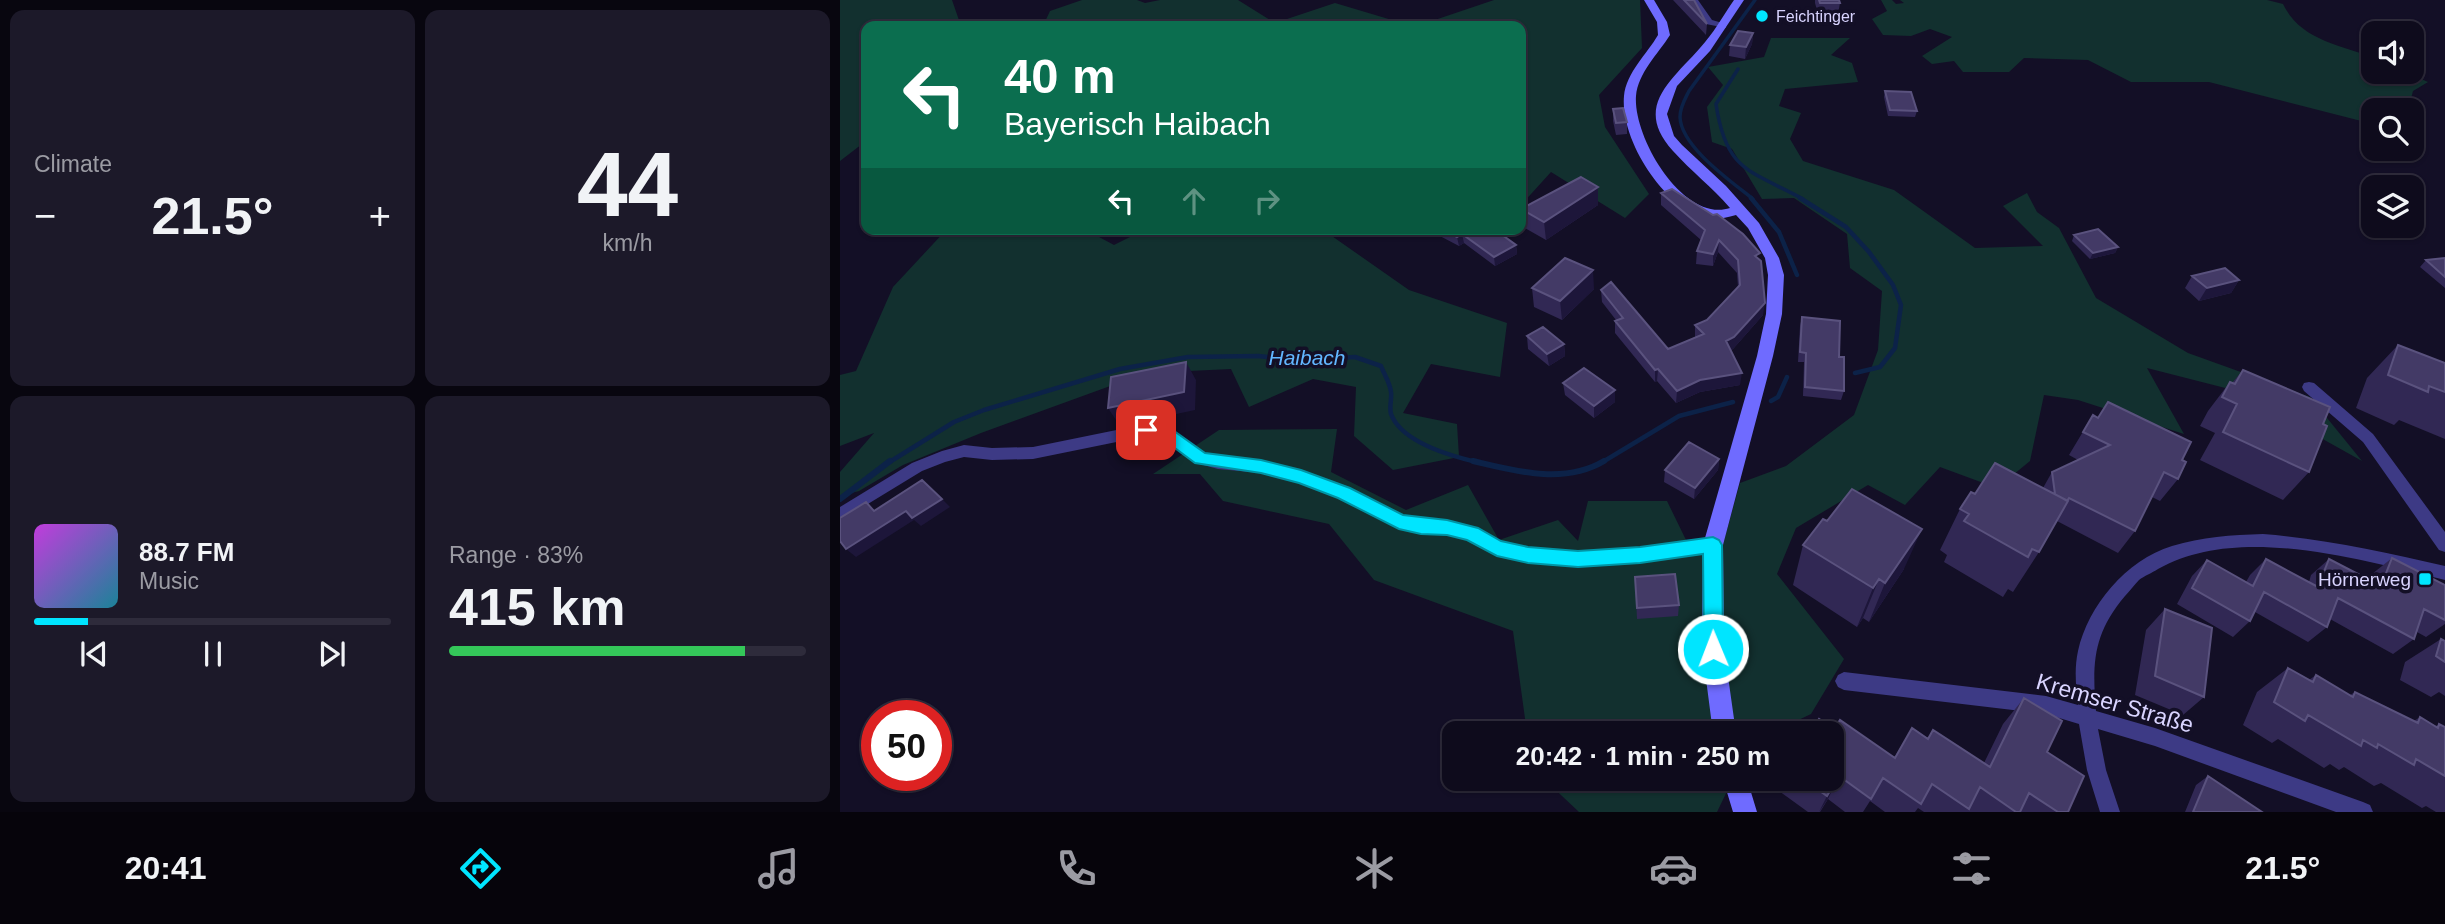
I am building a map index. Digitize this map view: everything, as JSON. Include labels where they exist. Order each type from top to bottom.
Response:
[{"type":"main road","points":[[1649,0],[1662,22],[1664,35],[1637,77],[1630,99],[1632,117],[1648,159],[1658,176],[1698,209],[1716,215],[1740,209]]},
{"type":"main road","points":[[1723,721],[1713,649],[1713,545],[1765,356],[1774,314],[1776,275],[1772,258],[1763,241],[1740,209],[1677,149],[1668,136],[1661,114],[1665,95],[1706,50],[1739,0]]},
{"type":"main road","points":[[1739,791],[1745,812]]},
{"type":"street","points":[[1694,0],[1709,22],[1723,26]]},
{"type":"street","points":[[2309,387],[2368,439],[2445,545]]},
{"type":"street","points":[[840,515],[917,467],[942,457],[964,451],[992,454],[1033,453],[1146,430],[1168,435],[1201,459],[1261,467],[1301,477],[1344,493],[1399,522],[1459,530],[1497,548],[1528,555],[1578,559],[1640,555],[1713,545]]},
{"type":"street","points":[[2110,812],[2090,741],[2084,667],[2091,628],[2122,584],[2152,563],[2174,552],[2243,541],[2284,541],[2326,546],[2445,573]]},
{"type":"street","name":"Kremser Straße","points":[[1844,681],[2046,705],[2238,766],[2363,812]]},
{"type":"green space","points":[[840,0],[952,0],[959,21],[861,21],[861,145],[840,161]]},
{"type":"green space","points":[[1082,0],[1137,0],[1145,3],[1160,0],[1238,0],[1272,21],[1045,21],[1050,11]]},
{"type":"green space","points":[[1494,0],[1640,0],[1642,48],[1599,95],[1605,127],[1649,194],[1625,218],[1551,172],[1526,200],[1526,21],[1432,21]]},
{"type":"green space","points":[[1881,0],[1892,0],[1896,4],[1904,3],[1900,0],[2267,0],[2283,4],[2310,34],[2361,54],[2361,84],[2428,82],[2413,91],[2411,98],[2361,98],[2361,121],[2209,82],[2131,82],[2088,60],[2024,58],[2009,72],[1963,72],[1954,61],[1932,64],[1922,56],[1952,37],[1930,29],[1911,36],[1883,35],[1872,19],[1887,11]]},
{"type":"green space","points":[[1335,3],[1395,21],[1281,21]]},
{"type":"green space","points":[[1771,38],[1850,38],[1831,55],[1852,63],[1858,82],[1785,89],[1779,106],[1801,113],[1790,139],[1803,161],[1894,190],[1975,248],[2043,246],[2003,206],[2027,193],[2037,212],[2059,228],[2096,298],[2188,353],[2310,397],[2362,461],[2237,391],[2147,368],[2184,434],[2078,400],[2044,395],[2030,461],[1997,488],[1940,467],[1905,505],[1868,485],[1796,528],[1777,574],[1844,659],[1811,714],[1796,721],[1525,721],[1513,631],[1374,580],[1329,524],[1223,501],[1200,474],[1153,474],[1219,430],[1337,429],[1331,472],[1406,510],[1468,485],[1499,540],[1558,520],[1578,541],[1588,501],[1667,501],[1686,540],[1720,555],[1740,483],[1786,466],[1854,415],[1878,350],[1882,291],[1850,268],[1847,234],[1794,198],[1762,199],[1732,149],[1712,142],[1707,107],[1723,85],[1708,67],[1764,57]]},
{"type":"green space","points":[[941,235],[1095,235],[1114,245],[1134,235],[1330,235],[1409,290],[1507,323],[1500,377],[1431,364],[1403,413],[1457,424],[1459,457],[1393,470],[1354,436],[1356,387],[1313,379],[1249,407],[1231,369],[1146,373],[981,433],[903,465],[859,491],[840,496],[840,472],[874,433],[840,446],[840,375],[856,371],[893,287]]},
{"type":"green space","points":[[1557,791],[1727,791],[1717,812],[1579,812]]},
{"type":"building","points":[[1684,0],[1694,0],[1707,24]]},
{"type":"building","points":[[1819,0],[1839,0],[1840,3],[1820,3]]},
{"type":"building","points":[[1738,31],[1753,33],[1746,47],[1730,45]]},
{"type":"building","points":[[1885,91],[1911,92],[1917,111],[1890,110]]},
{"type":"building","points":[[1623,108],[1627,122],[1616,123],[1613,109]]},
{"type":"building","points":[[1581,177],[1598,187],[1544,222],[1526,212],[1526,206]]},
{"type":"building","points":[[1672,189],[1713,215],[1717,214],[1743,234],[1760,253],[1755,256],[1761,261],[1765,303],[1734,337],[1726,341],[1742,373],[1700,380],[1677,391],[1658,369],[1655,370],[1615,321],[1623,318],[1601,290],[1611,282],[1668,349],[1704,334],[1695,325],[1707,320],[1740,285],[1738,260],[1719,240],[1713,254],[1697,251],[1705,230],[1661,193]]},
{"type":"building","points":[[2098,229],[2118,247],[2093,253],[2074,235]]},
{"type":"building","points":[[1463,235],[1502,235],[1516,245],[1494,257]]},
{"type":"building","points":[[1565,258],[1593,270],[1560,301],[1532,288]]},
{"type":"building","points":[[2445,258],[2445,277],[2426,260]]},
{"type":"building","points":[[2225,268],[2239,280],[2207,288],[2192,276]]},
{"type":"building","points":[[1802,317],[1840,321],[1839,357],[1844,357],[1844,391],[1805,387],[1806,353],[1800,352]]},
{"type":"building","points":[[1543,327],[1564,344],[1547,354],[1527,336]]},
{"type":"building","points":[[2398,345],[2445,363],[2445,392],[2429,386],[2428,392],[2388,375]]},
{"type":"building","points":[[1186,362],[1184,392],[1108,408],[1111,377]]},
{"type":"building","points":[[1584,368],[1615,390],[1594,406],[1563,383]]},
{"type":"building","points":[[2243,370],[2330,407],[2323,424],[2327,426],[2309,472],[2223,432],[2237,404],[2222,397],[2230,382],[2235,384]]},
{"type":"building","points":[[2108,402],[2191,442],[2182,460],[2186,462],[2178,479],[2164,472],[2135,531],[2069,498],[2067,501],[2055,494],[2052,472],[2110,445],[2083,432],[2093,415],[2098,418]]},
{"type":"building","points":[[1689,442],[1719,459],[1695,488],[1665,470]]},
{"type":"building","points":[[1995,463],[2068,501],[2039,552],[2032,549],[2028,557],[1964,521],[1969,514],[1960,509],[1971,492],[1975,494]]},
{"type":"building","points":[[922,480],[942,499],[912,518],[906,511],[846,549],[840,541],[840,518],[866,502],[874,511]]},
{"type":"building","points":[[1852,489],[1922,529],[1885,583],[1879,579],[1873,588],[1803,545],[1823,519],[1827,521]]},
{"type":"building","points":[[2392,558],[2445,585],[2445,620],[2424,609],[2414,639],[2338,598],[2327,627],[2264,592],[2250,621],[2192,588],[2207,560],[2253,586],[2266,559],[2318,587],[2329,559],[2381,586]]},
{"type":"building","points":[[1675,574],[1679,605],[1637,608],[1635,577]]},
{"type":"building","points":[[2165,609],[2212,628],[2204,697],[2155,676]]},
{"type":"building","points":[[2441,639],[2445,641],[2445,662],[2436,656]]},
{"type":"building","points":[[2288,668],[2313,682],[2316,675],[2353,697],[2355,692],[2418,723],[2420,717],[2438,728],[2439,724],[2445,727],[2445,776],[2416,759],[2414,765],[2378,744],[2377,748],[2363,740],[2361,746],[2308,715],[2305,721],[2274,702]]},
{"type":"building","points":[[2024,698],[2062,721],[2047,752],[2084,776],[2068,812],[2058,812],[2029,793],[2020,812],[2016,812],[1980,787],[1969,809],[1932,784],[1921,804],[1883,778],[1871,799],[1844,780],[1844,723],[1895,758],[1912,728],[1928,739],[1933,730],[1990,767]]},
{"type":"building","points":[[2208,776],[2262,812],[2193,812]]},
{"type":"waterway","points":[[1753,199],[1698,152],[1689,140],[1680,117],[1689,91],[1755,0]]},
{"type":"waterway","name":"Haibach","points":[[1738,69],[1716,104],[1726,143],[1743,166],[1803,199]]},
{"type":"waterway","points":[[1751,198],[1779,232],[1797,275]]},
{"type":"waterway","name":"Haibach","points":[[1800,198],[1846,227],[1869,252],[1893,285],[1901,305],[1895,348],[1880,367],[1855,373]]},
{"type":"waterway","name":"Haibach","points":[[888,463],[954,422],[984,410],[1120,369],[1188,357],[1258,356],[1294,360],[1355,357],[1381,366],[1390,389],[1391,414],[1397,424],[1417,441],[1473,461]]},
{"type":"waterway","name":"Haibach","points":[[1771,401],[1778,397],[1787,377]]},
{"type":"waterway","name":"Haibach","points":[[1601,463],[1679,416],[1733,402]]},
{"type":"waterway","name":"Haibach","points":[[840,499],[890,461]]},
{"type":"waterway","name":"Haibach","points":[[1473,461],[1539,474],[1573,473],[1604,461]]},
{"type":"waterway","name":"Haibach","points":[[1473,461],[1481,463]]},
{"type":"place","name":"Feichtinger","points":[[1762,16]]},
{"type":"place","name":"Hörnerweg","points":[[2425,579]]},
{"type":"route","points":[[1146,430],[1168,435],[1201,459],[1261,467],[1301,477],[1344,493],[1399,522],[1421,527],[1447,527],[1472,534],[1497,548],[1528,555],[1578,559],[1640,555],[1713,545],[1713,649]]}]
